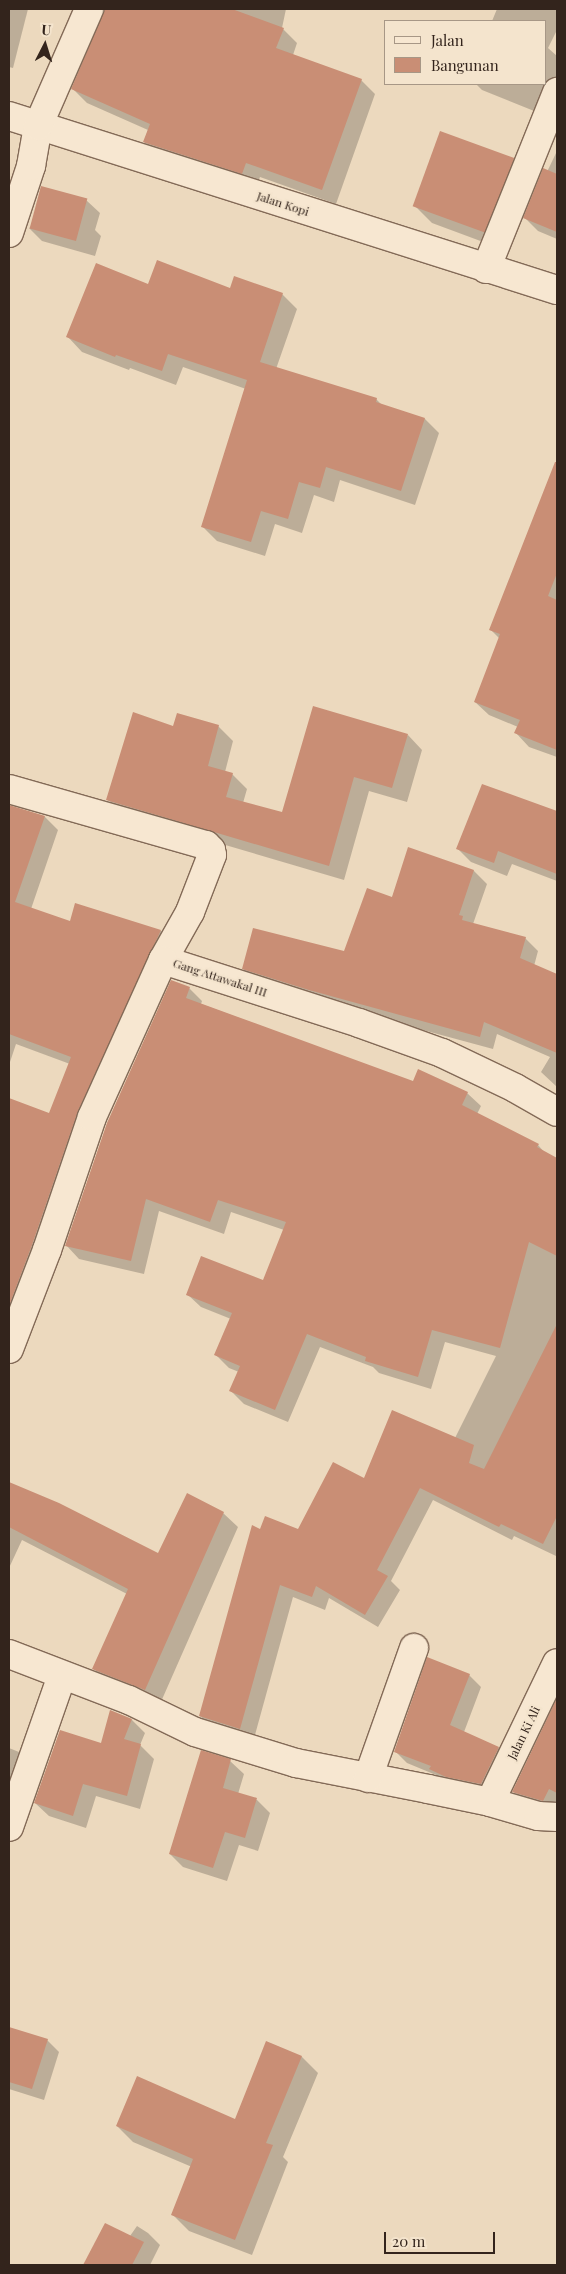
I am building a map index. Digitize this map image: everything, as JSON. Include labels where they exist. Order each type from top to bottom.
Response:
[{"type":"street","points":[[9,233],[31,166],[38,126],[89,9]]},
{"type":"street","points":[[486,269],[557,92]]},
{"type":"street","name":"Jalan Kopi","points":[[9,116],[557,290]]},
{"type":"street","name":"Gang Attawakal III","points":[[9,789],[206,845],[211,850],[212,855],[190,912],[162,960],[359,1023],[442,1053],[515,1088],[557,1112]]},
{"type":"street","points":[[9,1349],[47,1250],[92,1117],[162,960]]},
{"type":"street","points":[[368,1778],[414,1648]]},
{"type":"street","points":[[9,1654],[62,1676],[129,1700],[195,1732],[296,1763],[490,1802],[538,1816],[557,1817]]},
{"type":"street","name":"Jalan Ki Ali","points":[[490,1802],[557,1664]]},
{"type":"street","points":[[9,1827],[62,1676]]},
{"type":"building","points":[[105,9],[232,9],[284,28],[276,48],[362,79],[322,190],[246,163],[242,174],[143,142],[150,124],[71,89]]},
{"type":"building","points":[[440,131],[514,158],[487,233],[413,206]]},
{"type":"building","points":[[543,168],[557,174],[557,232],[523,218]]},
{"type":"building","points":[[41,186],[87,198],[76,241],[30,229]]},
{"type":"building","points":[[157,260],[230,288],[234,276],[283,293],[260,362],[377,398],[376,402],[425,418],[401,491],[326,467],[320,488],[299,482],[288,519],[261,511],[251,542],[201,527],[247,380],[168,354],[162,371],[116,355],[115,357],[66,337],[96,263],[148,284]]},
{"type":"building","points":[[555,462],[557,462],[557,573],[548,596],[557,600],[557,750],[514,733],[520,720],[474,702],[500,634],[489,630]]},
{"type":"building","points":[[313,706],[408,734],[392,788],[354,777],[329,866],[106,800],[133,712],[173,726],[177,713],[219,725],[208,766],[233,773],[226,797],[282,812]]},
{"type":"building","points":[[482,784],[557,811],[557,874],[498,851],[494,863],[456,849]]},
{"type":"building","points":[[9,805],[45,816],[15,902],[70,921],[75,903],[161,930],[78,1111],[9,1306],[9,1098],[49,1113],[71,1057],[9,1034]]},
{"type":"building","points":[[408,847],[474,870],[459,915],[463,916],[462,920],[526,937],[520,958],[557,974],[557,1053],[484,1022],[480,1037],[309,990],[242,969],[253,928],[344,951],[367,888],[392,897]]},
{"type":"building","points":[[171,980],[190,987],[186,998],[413,1081],[418,1069],[468,1092],[462,1105],[539,1144],[537,1147],[557,1158],[557,1256],[529,1242],[500,1348],[432,1330],[418,1377],[365,1361],[366,1357],[307,1334],[275,1410],[229,1391],[240,1366],[214,1355],[232,1313],[186,1295],[201,1256],[263,1280],[286,1222],[218,1200],[210,1222],[146,1199],[131,1261],[65,1246],[107,1123]]},
{"type":"building","points":[[557,1324],[557,1516],[543,1544],[501,1524],[499,1527],[420,1488],[377,1570],[388,1576],[365,1615],[316,1586],[312,1597],[280,1585],[240,1729],[199,1716],[252,1525],[260,1529],[265,1516],[298,1529],[333,1462],[364,1478],[392,1410],[474,1445],[469,1463],[484,1469]]},
{"type":"building","points":[[9,1482],[59,1503],[158,1553],[187,1493],[224,1512],[145,1690],[92,1669],[128,1589],[9,1527]]},
{"type":"building","points":[[427,1657],[470,1674],[450,1725],[499,1747],[481,1784],[446,1777],[429,1769],[431,1766],[394,1752]]},
{"type":"building","points":[[557,1698],[557,1793],[549,1789],[543,1801],[512,1792]]},
{"type":"building","points":[[110,1710],[132,1719],[124,1739],[141,1744],[127,1796],[83,1784],[73,1816],[34,1803],[60,1730],[101,1743]]},
{"type":"building","points":[[201,1750],[231,1759],[223,1788],[257,1798],[245,1838],[225,1832],[213,1868],[169,1854]]},
{"type":"building","points":[[9,2027],[48,2039],[32,2089],[9,2082]]},
{"type":"building","points":[[266,2041],[302,2056],[266,2143],[273,2145],[235,2240],[171,2215],[193,2159],[116,2126],[137,2076],[235,2119]]},
{"type":"building","points":[[105,2223],[144,2242],[132,2265],[83,2265]]}]
